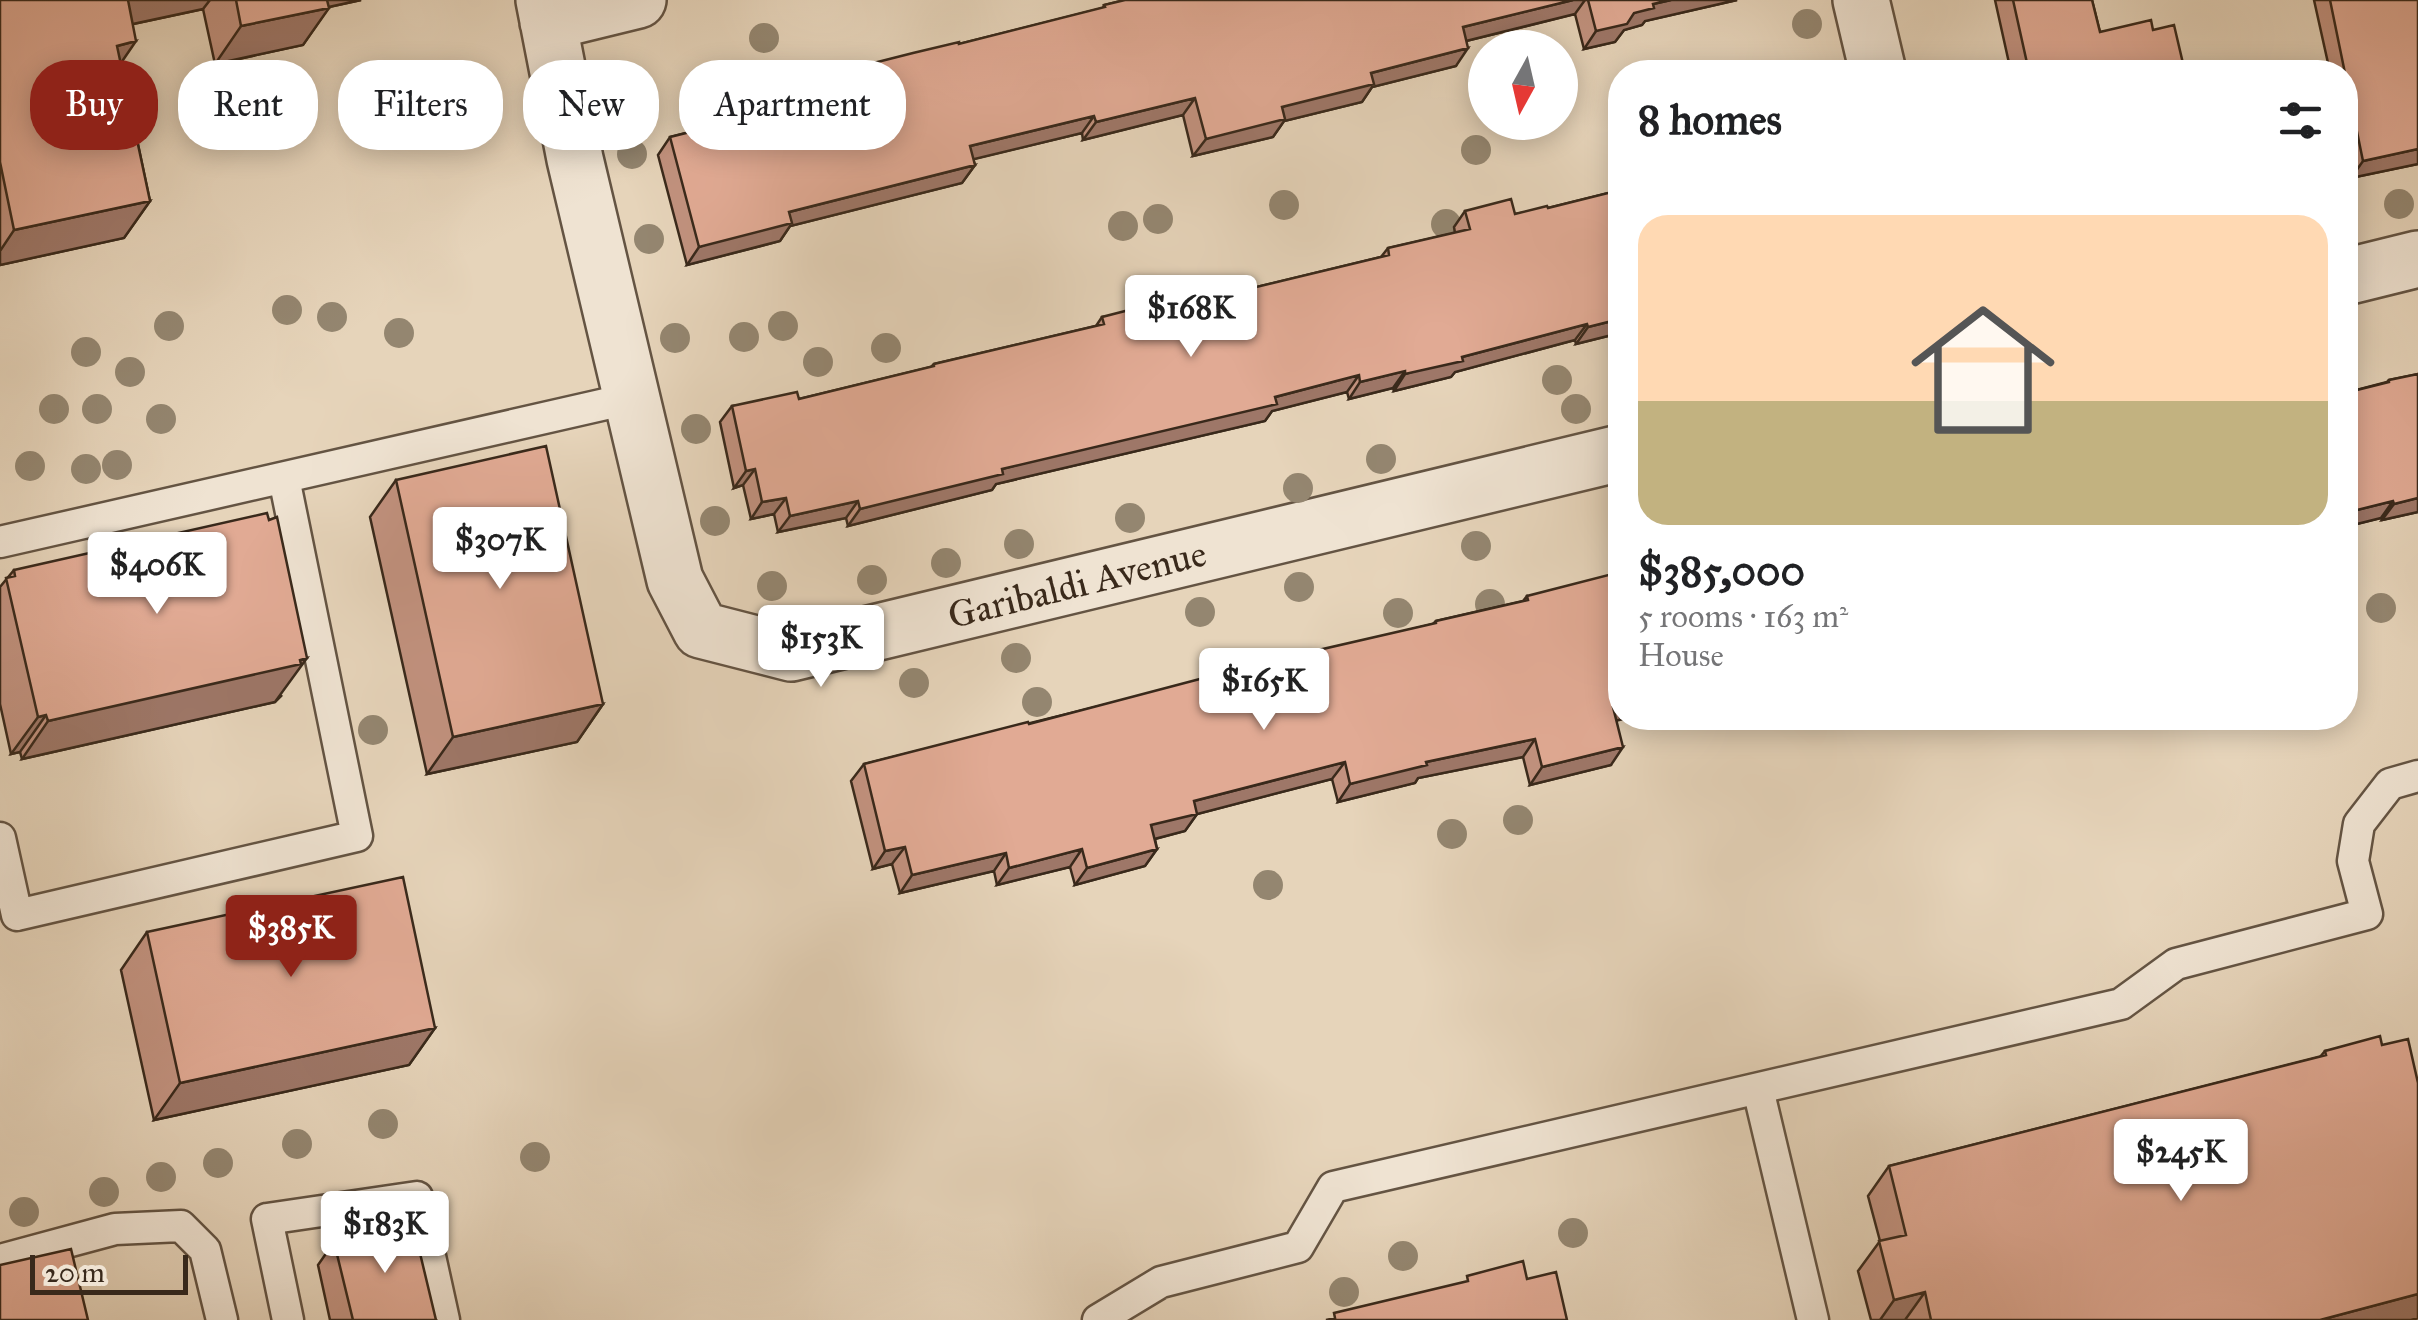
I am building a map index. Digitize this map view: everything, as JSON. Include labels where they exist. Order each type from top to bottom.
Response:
[{"type":"street","points":[[546,11],[638,0]]},
{"type":"street","points":[[1862,0],[1875,60]]},
{"type":"street","name":"Garibaldi Avenue","points":[[546,11],[575,159],[675,580],[701,630],[791,653],[1608,456]]},
{"type":"street","points":[[2358,274],[2418,259]]},
{"type":"lane","points":[[0,542],[632,398]]},
{"type":"lane","points":[[0,838],[17,916],[357,836],[284,478]]},
{"type":"lane","points":[[1098,1320],[1162,1282],[1298,1247],[1333,1187],[2121,1004],[2176,964],[2367,914],[2353,861],[2358,824],[2390,784],[2418,776]]},
{"type":"lane","points":[[1758,1089],[1813,1320]]},
{"type":"lane","points":[[288,1320],[267,1219],[417,1197],[444,1320]]},
{"type":"lane","points":[[0,1260],[115,1229],[180,1226],[205,1250],[222,1320]]},
{"type":"building","points":[[0,0],[128,0],[136,41],[117,46],[120,60],[30,60],[30,150],[139,150],[150,201],[14,230],[0,162]]},
{"type":"building","points":[[236,0],[327,0],[329,8],[241,26]]},
{"type":"building","points":[[1125,0],[1573,0],[1463,27],[1468,48],[1371,73],[1374,84],[1282,107],[1285,119],[1206,139],[1195,98],[1096,122],[1094,116],[970,146],[975,165],[789,212],[792,223],[699,247],[670,137],[679,135],[679,150],[906,150],[906,60],[885,60]]},
{"type":"building","points":[[1588,0],[1671,0],[1634,13],[1627,24],[1596,31]]},
{"type":"building","points":[[2013,0],[2092,0],[2100,32],[2151,20],[2153,30],[2174,25],[2182,60],[2026,60]]},
{"type":"building","points":[[2330,0],[2418,0],[2418,149],[2363,161],[2358,137],[2358,60],[2342,60]]},
{"type":"building","points":[[1608,193],[1608,322],[1588,327],[1587,324],[1405,374],[1360,382],[1359,375],[1275,397],[1277,404],[1002,469],[1003,474],[860,509],[858,501],[790,516],[786,498],[762,502],[755,469],[746,471],[732,406],[797,392],[799,399],[1104,324],[1102,317],[1160,302],[1161,310],[1389,255],[1388,248],[1470,229],[1465,211],[1511,199],[1515,214]]},
{"type":"building","points":[[2418,374],[2418,498],[2358,510],[2358,390]]},
{"type":"building","points":[[546,446],[603,704],[453,737],[396,480]]},
{"type":"building","points":[[267,513],[269,520],[277,517],[307,658],[300,660],[301,664],[48,721],[46,715],[38,717],[6,578],[15,576],[14,570]]},
{"type":"building","points":[[1608,575],[1608,730],[1619,730],[1623,747],[1542,767],[1535,739],[1426,762],[1427,765],[1350,784],[1345,762],[1194,801],[1197,814],[1151,825],[1157,849],[1087,868],[1082,849],[1009,868],[1006,853],[912,875],[905,847],[885,851],[864,764],[1528,600],[1527,596]]},
{"type":"building","points":[[403,877],[435,1028],[180,1083],[147,932]]},
{"type":"building","points":[[2380,1036],[2382,1045],[2408,1039],[2418,1083],[2418,1294],[2320,1320],[1931,1320],[1925,1292],[1894,1300],[1879,1241],[1906,1235],[1889,1166],[2326,1055],[2325,1051]]},
{"type":"building","points":[[413,1224],[436,1320],[353,1320],[334,1242]]},
{"type":"building","points":[[71,1249],[88,1320],[0,1320],[0,1265]]},
{"type":"building","points":[[1523,1261],[1527,1279],[1556,1272],[1567,1320],[1326,1320],[1335,1318],[1334,1313],[1468,1281],[1467,1276]]}]
